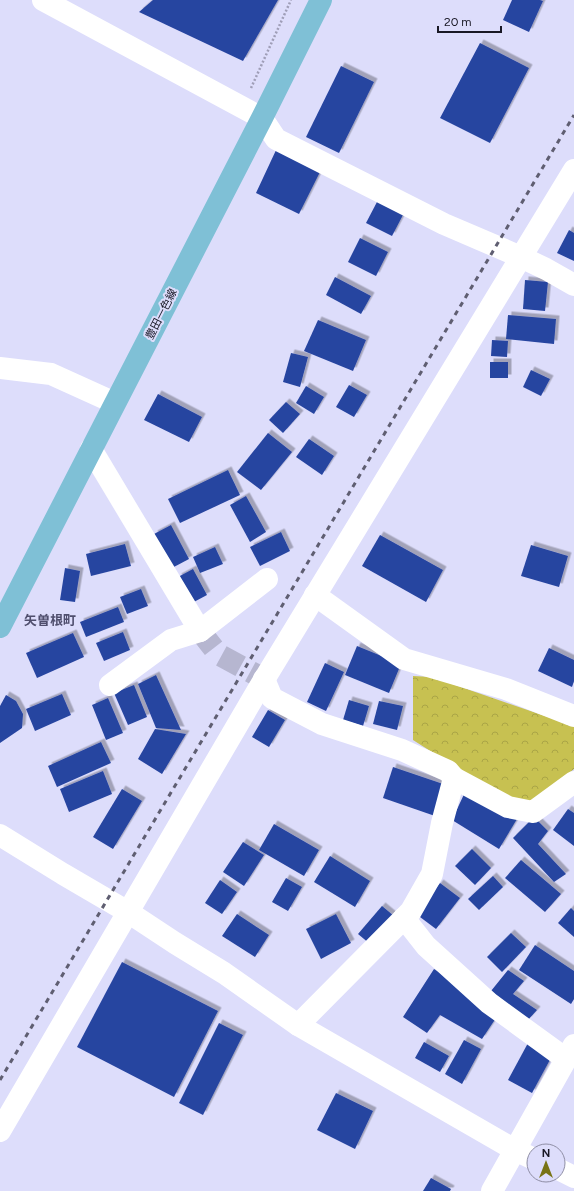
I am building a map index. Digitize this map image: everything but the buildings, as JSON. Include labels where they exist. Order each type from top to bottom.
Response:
[{"type":"main road","name":"豊田一色線","points":[[0,627],[262,118],[321,0]]},
{"type":"street","points":[[43,0],[262,118],[276,139],[444,224],[521,257],[574,285]]},
{"type":"street","points":[[0,1131],[264,679],[574,170]]},
{"type":"street","points":[[0,368],[51,374],[115,403]]},
{"type":"street","points":[[91,449],[200,631]]},
{"type":"street","points":[[110,685],[171,640],[200,631],[267,579]]},
{"type":"street","points":[[315,595],[404,659],[506,690],[574,716]]},
{"type":"street","points":[[264,679],[272,698],[315,721],[402,750],[448,771],[454,778],[508,807],[533,812],[574,782]]},
{"type":"street","points":[[298,1025],[411,911],[432,874],[442,823],[454,778]]},
{"type":"street","points":[[0,834],[63,874],[128,912],[224,973],[298,1025],[524,1154]]},
{"type":"street","points":[[404,918],[426,946],[489,1003],[570,1052],[524,1154],[492,1191]]},
{"type":"path","points":[[249,92],[291,0]]},
{"type":"green space","points":[[413,676],[432,677],[574,725],[574,769],[531,804],[512,803],[413,740]]},
{"type":"tunnel","points":[[200,631],[218,654],[264,679]]},
{"type":"railway","points":[[0,1080],[574,115]]},
{"type":"district","name":"矢曽根町","points":[[50,620]]}]
